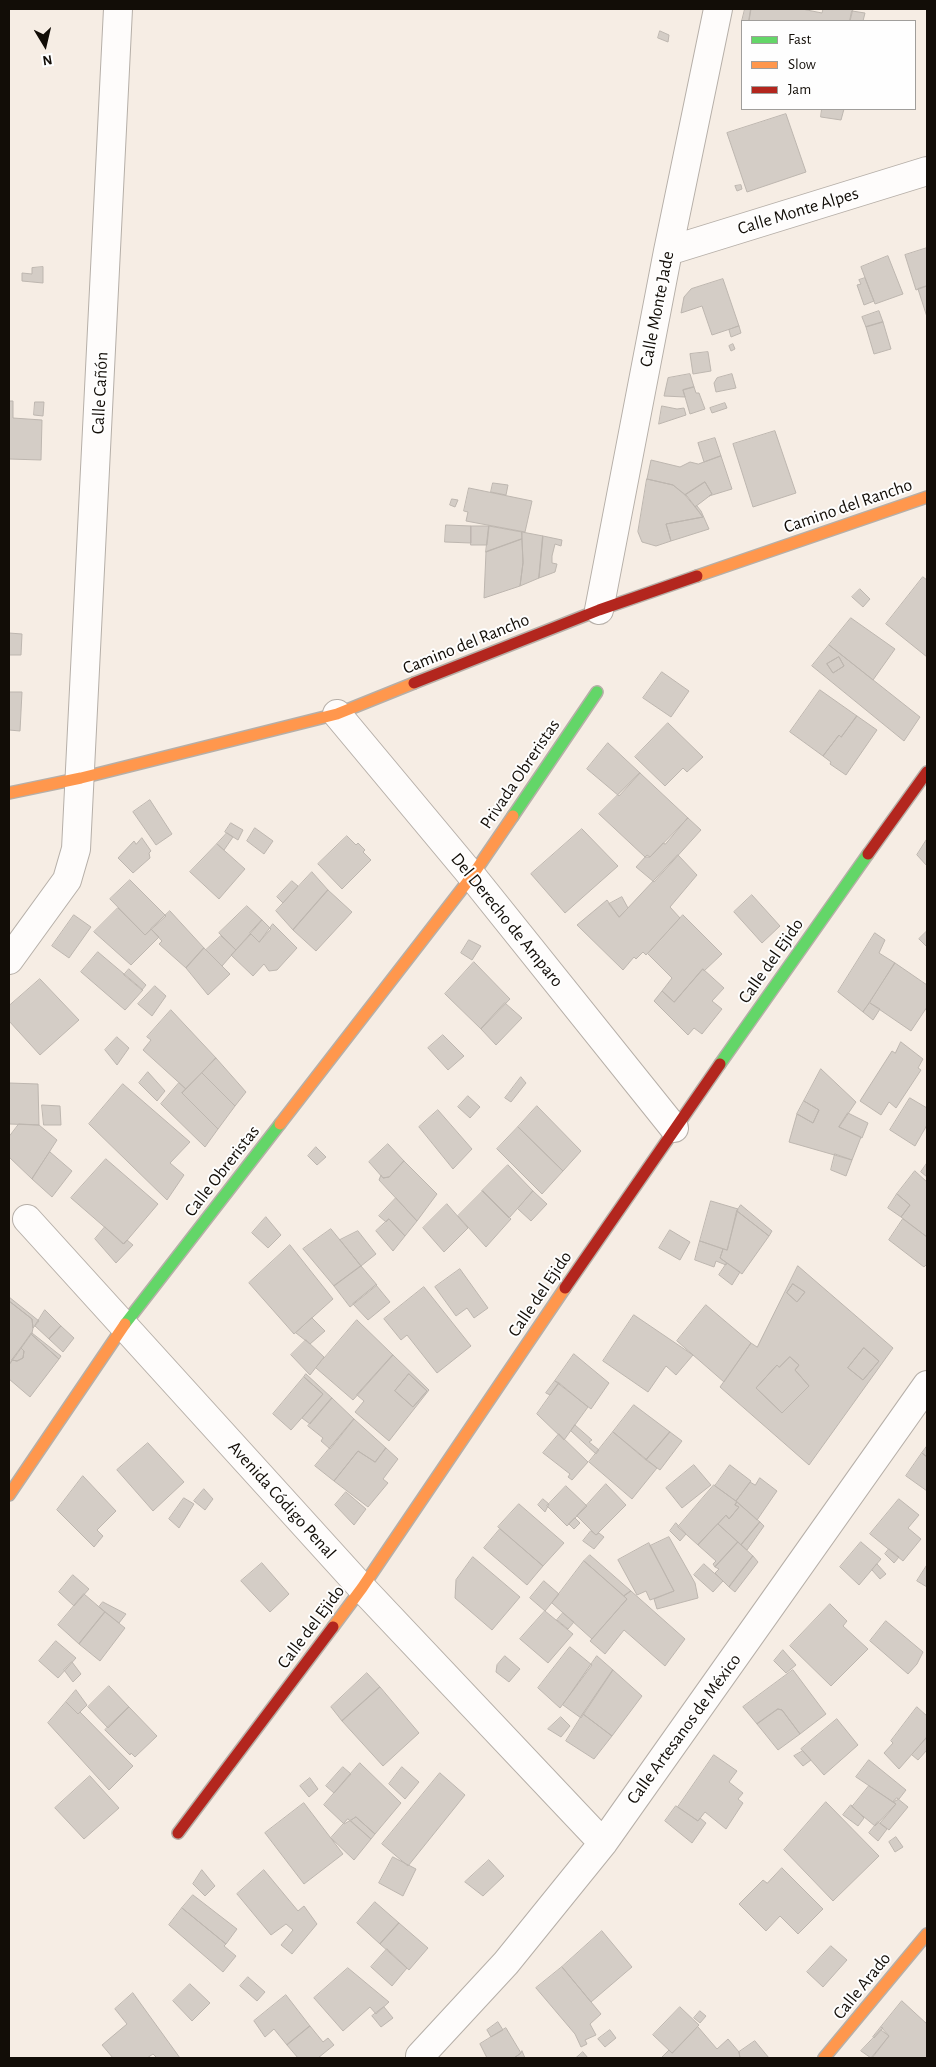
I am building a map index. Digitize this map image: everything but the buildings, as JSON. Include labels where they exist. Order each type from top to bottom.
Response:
[{"type":"street","name":"Calle Cañón","points":[[9,960],[66,880],[76,850],[118,9]]},
{"type":"street","name":"Calle Monte Jade","points":[[600,610],[668,251],[718,9]]},
{"type":"street","name":"Calle Monte Alpes","points":[[668,251],[927,171]]},
{"type":"street","name":"Camino del Rancho","points":[[9,793],[81,778],[337,714],[600,610],[927,497]]},
{"type":"street","name":"Privada Obreristas","points":[[472,876],[597,692]]},
{"type":"street","name":"Del Derecho de Amparo","points":[[337,714],[472,876],[674,1128]]},
{"type":"street","name":"Calle del Ejido","points":[[178,1833],[362,1588],[674,1128],[927,772]]},
{"type":"street","name":"Calle Obreristas","points":[[9,1495],[124,1325],[472,876]]},
{"type":"street","name":"Avenida Código Penal","points":[[26,1219],[362,1588],[603,1843]]},
{"type":"street","name":"Calle Artesanos de México","points":[[420,2056],[506,1963],[603,1843],[927,1385]]},
{"type":"street","name":"Calle Arado","points":[[824,2058],[927,1934]]},
{"type":"traffic: fast","points":[[513,816],[597,692]]},
{"type":"traffic: fast","points":[[720,1064],[868,854]]},
{"type":"traffic: fast","points":[[125,1324],[280,1124]]},
{"type":"traffic: slow","points":[[697,576],[927,497]]},
{"type":"traffic: slow","points":[[9,793],[81,778],[337,714],[414,683]]},
{"type":"traffic: slow","points":[[280,1124],[472,876],[513,816]]},
{"type":"traffic: slow","points":[[333,1627],[362,1588],[565,1288]]},
{"type":"traffic: slow","points":[[9,1495],[125,1324]]},
{"type":"traffic: slow","points":[[824,2058],[927,1934]]},
{"type":"traffic: jam","points":[[414,683],[599,610],[697,576]]},
{"type":"traffic: jam","points":[[868,854],[927,772]]},
{"type":"traffic: jam","points":[[565,1288],[720,1064]]},
{"type":"traffic: jam","points":[[178,1833],[333,1627]]}]
